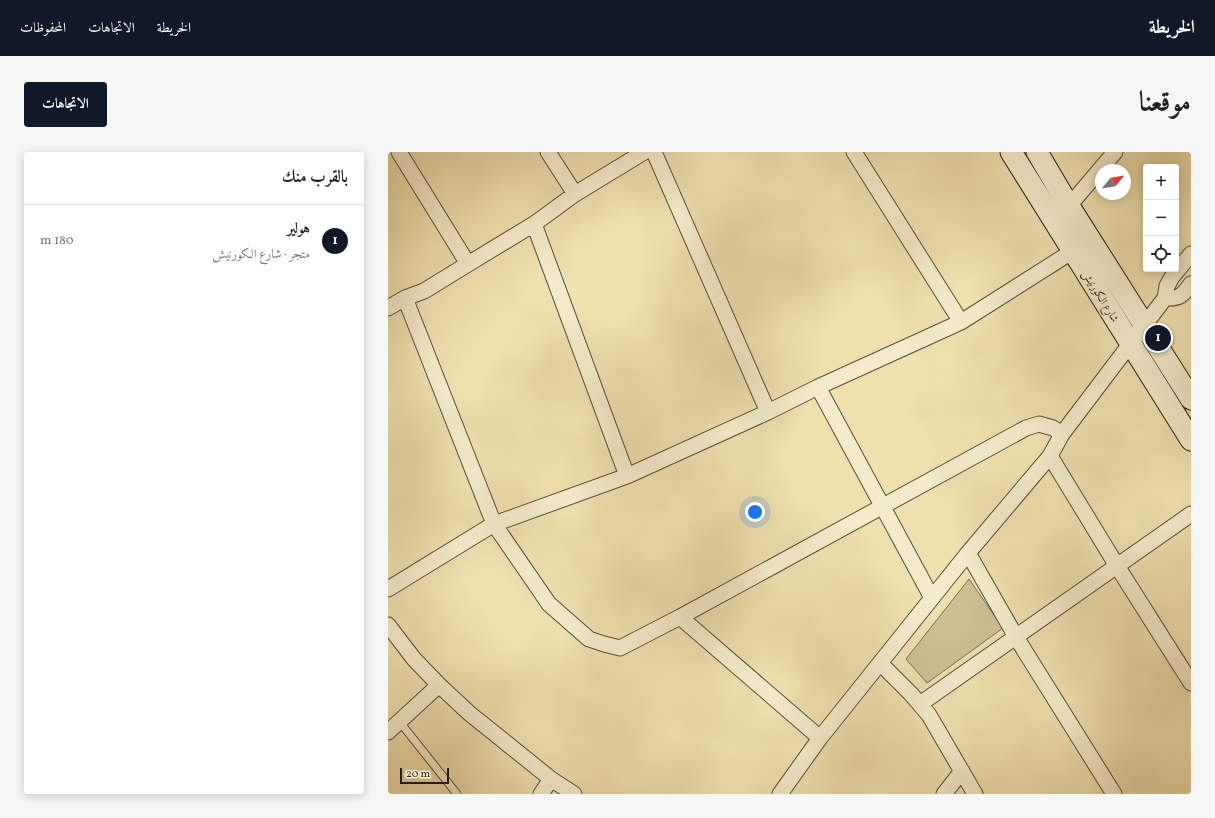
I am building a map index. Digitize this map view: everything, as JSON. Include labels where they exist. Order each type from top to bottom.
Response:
[{"type":"street","points":[[548,152],[575,194]]},
{"type":"street","points":[[388,308],[405,298],[424,291],[534,224],[575,194],[644,152]]},
{"type":"street","points":[[654,152],[768,412]]},
{"type":"street","points":[[854,152],[961,322]]},
{"type":"street","name":"شارع الكورنيش","points":[[1011,152],[1191,440]]},
{"type":"street","name":"شارع الكورنيش","points":[[1037,152],[1069,206],[1191,400]]},
{"type":"street","points":[[1069,206],[1115,152]]},
{"type":"street","points":[[395,155],[468,264]]},
{"type":"street","points":[[534,224],[627,476]]},
{"type":"street","points":[[388,589],[494,524],[627,476],[961,322],[1074,251]]},
{"type":"street","points":[[780,794],[820,738],[968,553],[1050,456],[1062,434],[1165,298],[1167,286],[1172,277],[1191,254]]},
{"type":"street","points":[[1165,298],[1174,298],[1183,294],[1191,284]]},
{"type":"street","points":[[405,298],[494,524],[549,604],[589,639],[620,648],[680,617],[1026,428],[1039,424],[1053,428],[1062,434]]},
{"type":"street","points":[[818,387],[932,598]]},
{"type":"street","points":[[1050,456],[1191,683]]},
{"type":"street","points":[[920,704],[1191,514]]},
{"type":"street","points":[[968,553],[1016,637],[1114,794]]},
{"type":"street","points":[[680,617],[820,738]]},
{"type":"street","points":[[388,625],[414,659],[469,714],[550,779],[574,794]]},
{"type":"street","points":[[880,664],[920,704],[936,726],[975,794]]},
{"type":"street","points":[[388,732],[439,685]]},
{"type":"street","points":[[944,794],[962,770]]},
{"type":"street","points":[[541,794],[550,779]]},
{"type":"lane","points":[[399,721],[457,794]]},
{"type":"shaded area","points":[[969,579],[1003,628],[927,683],[906,659]]},
{"type":"place","name":"هولير","points":[[1158,338]]}]
